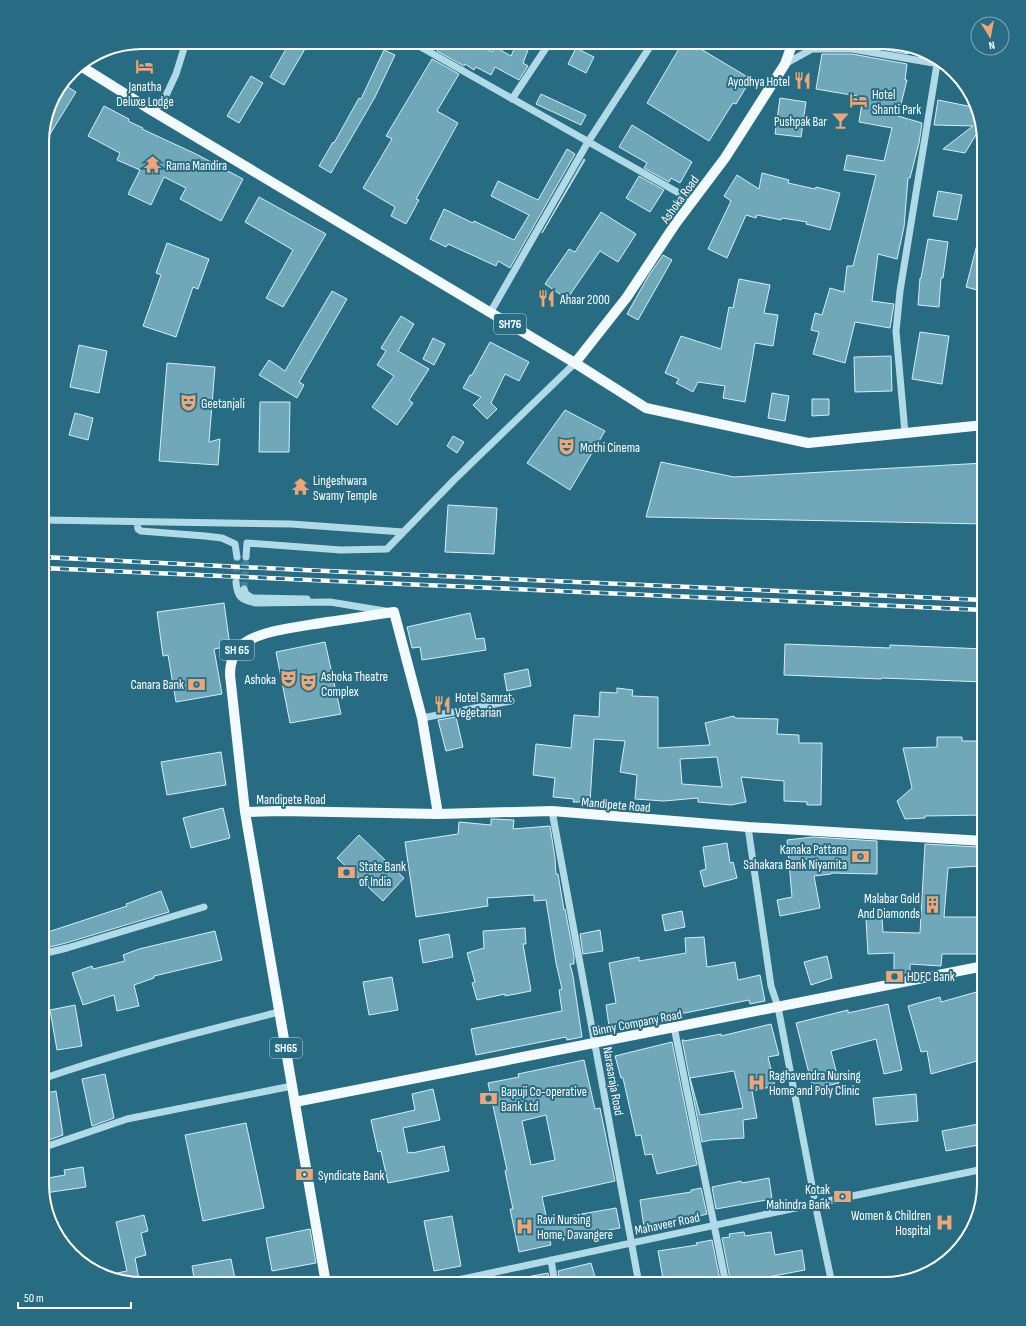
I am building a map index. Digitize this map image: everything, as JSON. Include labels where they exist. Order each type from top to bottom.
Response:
[{"type":"main road","name":"Ashoka Road","points":[[575,363],[627,296],[725,158],[785,64],[790,49]]},
{"type":"main road","name":"SH76","points":[[85,68],[151,110],[575,363],[646,408],[808,443],[977,426]]},
{"type":"main road","points":[[392,612],[422,718],[438,814]]},
{"type":"main road","name":"SH 65","points":[[245,812],[230,676],[230,664],[234,654],[242,645],[251,639],[277,631],[392,612]]},
{"type":"main road","name":"Mandipete Road","points":[[245,812],[281,811],[438,814],[552,811],[748,827],[977,841]]},
{"type":"main road","name":"SH65","points":[[245,812],[325,1277]]},
{"type":"main road","name":"Binny Company Road","points":[[295,1102],[977,967]]},
{"type":"street","points":[[151,110],[162,104],[176,74],[184,49]]},
{"type":"street","points":[[424,49],[693,202]]},
{"type":"street","points":[[512,100],[545,49]]},
{"type":"street","points":[[490,313],[588,142],[648,49]]},
{"type":"street","points":[[785,64],[812,49],[852,49],[934,63]]},
{"type":"street","points":[[905,433],[896,331],[901,283],[937,66]]},
{"type":"street","points":[[246,557],[247,543],[341,550],[387,549],[454,480],[575,363]]},
{"type":"street","points":[[49,520],[291,524],[403,532]]},
{"type":"street","points":[[137,522],[138,529],[141,531],[222,538],[235,544],[237,557]]},
{"type":"street","points":[[236,582],[236,590],[240,596],[246,601],[256,603],[330,602],[392,612]]},
{"type":"street","points":[[244,589],[246,594],[252,598],[343,600],[392,612]]},
{"type":"street","points":[[422,718],[511,701]]},
{"type":"street","name":"Narasaraja Road","points":[[552,811],[638,1277]]},
{"type":"street","points":[[748,827],[771,986],[778,1007],[814,1196]]},
{"type":"street","points":[[49,952],[204,907]]},
{"type":"street","points":[[49,1077],[189,1034],[279,1012]]},
{"type":"street","points":[[674,1027],[725,1277]]},
{"type":"street","points":[[49,1146],[127,1118],[292,1086]]},
{"type":"street","points":[[823,1202],[977,1170]]},
{"type":"street","name":"Mahaveer Road","points":[[472,1277],[805,1206]]},
{"type":"street","points":[[817,1213],[831,1277]]},
{"type":"street","points":[[551,1260],[554,1277]]},
{"type":"building","points":[[286,49],[305,49],[284,85],[270,77]]},
{"type":"building","points":[[438,49],[487,49],[492,52],[494,49],[499,49],[511,56],[514,49],[526,49],[528,50],[523,63],[528,66],[519,80],[495,67],[491,75],[476,67],[474,70],[465,64],[464,66],[437,51]]},
{"type":"building","points":[[576,49],[594,57],[586,73],[568,64]]},
{"type":"building","points":[[679,49],[701,49],[751,79],[736,104],[733,103],[709,141],[647,103]]},
{"type":"building","points":[[880,49],[902,51],[908,53],[908,54]]},
{"type":"building","points":[[384,50],[395,55],[375,97],[331,173],[319,166],[333,142],[334,143],[359,98],[361,99]]},
{"type":"building","points":[[822,54],[852,54],[907,64],[905,80],[907,80],[898,116],[922,123],[919,143],[910,178],[908,178],[904,227],[897,259],[878,254],[872,301],[894,304],[890,328],[855,322],[845,363],[813,354],[819,332],[811,330],[815,313],[822,315],[830,288],[844,292],[847,266],[853,266],[876,175],[844,170],[847,155],[884,161],[892,128],[859,122],[863,97],[816,89]]},
{"type":"building","points":[[432,59],[459,74],[437,111],[458,123],[416,199],[419,200],[406,224],[391,216],[395,207],[363,188],[392,139],[386,136]]},
{"type":"building","points":[[251,76],[263,83],[239,123],[227,116]]},
{"type":"building","points":[[67,87],[76,92],[49,136],[56,106]]},
{"type":"building","points":[[541,94],[586,115],[581,125],[536,104]]},
{"type":"building","points":[[780,98],[806,102],[801,137],[775,134]]},
{"type":"building","points":[[938,100],[969,106],[976,134],[965,153],[943,149],[973,126],[934,125]]},
{"type":"building","points":[[104,106],[129,119],[128,121],[143,128],[142,129],[196,154],[243,179],[221,221],[180,199],[186,188],[164,177],[151,205],[128,194],[140,170],[117,160],[120,153],[88,136]]},
{"type":"building","points":[[632,125],[692,162],[680,183],[671,178],[669,182],[644,168],[647,163],[619,147]]},
{"type":"building","points":[[567,149],[575,154],[510,268],[498,261],[496,266],[448,244],[446,247],[430,239],[444,209],[514,240],[529,215],[491,196],[498,181],[538,200]]},
{"type":"building","points":[[584,159],[585,160],[542,233]]},
{"type":"building","points":[[762,173],[789,180],[788,183],[815,189],[816,187],[840,193],[830,230],[806,224],[807,222],[782,218],[781,220],[757,215],[756,218],[746,215],[727,258],[708,249],[731,201],[724,196],[737,175],[759,189]]},
{"type":"building","points":[[639,176],[664,190],[650,212],[626,198]]},
{"type":"building","points":[[938,191],[962,195],[957,220],[933,216]]},
{"type":"building","points":[[259,197],[326,234],[283,307],[266,298],[293,250],[245,222]]},
{"type":"building","points":[[601,212],[636,234],[618,262],[600,251],[567,299],[545,284],[569,249],[575,252]]},
{"type":"building","points":[[928,239],[948,242],[943,278],[941,278],[939,307],[918,305],[920,278]]},
{"type":"building","points":[[167,243],[209,259],[198,289],[193,287],[176,337],[143,326],[161,275],[156,273]]},
{"type":"building","points":[[977,245],[977,290],[966,287]]},
{"type":"building","points":[[663,255],[672,260],[638,320],[627,314],[649,275]]},
{"type":"building","points":[[739,279],[770,285],[764,313],[778,315],[773,346],[755,343],[745,402],[723,398],[725,386],[698,382],[693,392],[676,383],[679,379],[665,373],[681,336],[721,349],[729,307],[733,308]]},
{"type":"building","points":[[332,291],[347,299],[299,382],[304,385],[297,398],[259,375],[269,360],[285,371]]},
{"type":"building","points":[[401,316],[414,324],[398,351],[429,369],[409,400],[413,403],[397,425],[372,407],[394,376],[377,365],[386,351],[381,348]]},
{"type":"building","points":[[920,332],[949,336],[942,384],[912,379]]},
{"type":"building","points":[[433,338],[445,344],[434,365],[423,359]]},
{"type":"building","points":[[490,342],[529,362],[519,381],[505,374],[491,403],[497,409],[487,419],[473,405],[481,397],[463,388]]},
{"type":"building","points":[[79,345],[107,351],[99,393],[70,387]]},
{"type":"building","points":[[891,356],[892,391],[855,392],[854,357]]},
{"type":"building","name":"Geetanjali","points":[[167,363],[215,367],[209,442],[220,439],[218,465],[159,461]]},
{"type":"building","points":[[772,393],[789,396],[785,421],[768,418]]},
{"type":"building","points":[[812,399],[829,399],[829,415],[812,416]]},
{"type":"building","points":[[260,402],[290,402],[289,452],[259,452]]},
{"type":"building","name":"Mothi Cinema","points":[[565,410],[605,431],[570,490],[527,463]]},
{"type":"building","points":[[75,413],[93,418],[88,440],[69,435]]},
{"type":"building","points":[[453,436],[464,442],[457,453],[447,446]]},
{"type":"building","points":[[661,462],[734,477],[977,463],[977,524],[646,517]]},
{"type":"building","points":[[448,505],[497,508],[494,554],[445,552]]},
{"type":"building","points":[[224,603],[230,646],[214,649],[222,694],[176,702],[168,655],[163,656],[157,612]]},
{"type":"building","points":[[470,613],[476,639],[484,638],[486,650],[422,660],[420,647],[412,648],[407,627]]},
{"type":"building","name":"Ashoka Theatre Complex","points":[[325,642],[341,714],[290,723],[276,652]]},
{"type":"building","points":[[785,644],[890,648],[890,645],[977,649],[977,682],[784,675]]},
{"type":"building","points":[[528,669],[531,686],[507,691],[504,674]]},
{"type":"building","points":[[617,688],[633,690],[632,696],[658,697],[658,748],[710,745],[705,723],[734,716],[735,718],[778,719],[777,734],[799,735],[799,743],[822,743],[821,805],[807,805],[807,802],[784,801],[784,781],[741,777],[746,802],[731,805],[698,802],[698,798],[664,801],[635,799],[637,775],[620,772],[625,741],[594,739],[590,802],[573,802],[574,799],[553,797],[555,778],[533,775],[536,744],[571,748],[574,715],[599,717],[600,692],[617,693]],"holes":[[[717,757],[722,787],[682,784],[680,759]]]},
{"type":"building","points":[[456,717],[463,747],[446,751],[438,720]]},
{"type":"building","points":[[937,737],[962,737],[962,741],[977,741],[977,815],[925,816],[925,818],[905,819],[897,801],[912,788],[903,748],[937,747]]},
{"type":"building","points":[[221,752],[226,785],[167,795],[161,762]]},
{"type":"building","points":[[223,808],[230,838],[191,848],[183,818]]},
{"type":"building","points":[[491,819],[514,820],[513,829],[550,826],[556,874],[558,874],[574,956],[574,964],[570,964],[582,1037],[567,1040],[566,1037],[476,1055],[471,1029],[562,1011],[559,990],[562,989],[556,963],[546,900],[534,901],[534,895],[487,898],[488,906],[416,917],[405,842],[458,834],[459,822],[491,825]]},
{"type":"building","points":[[359,835],[404,878],[383,901],[337,858]]},
{"type":"building","points":[[813,837],[877,841],[877,874],[831,873],[814,876],[820,908],[780,916],[777,900],[792,897],[787,840]]},
{"type":"building","points":[[727,843],[730,863],[733,862],[737,878],[704,887],[700,871],[706,869],[703,847]]},
{"type":"building","points":[[925,844],[977,847],[977,866],[948,868],[944,917],[977,917],[977,954],[942,954],[941,966],[910,964],[910,973],[894,972],[894,953],[868,954],[866,919],[882,918],[883,932],[920,933]]},
{"type":"building","points":[[161,891],[169,912],[49,947],[49,932],[127,906],[126,904]]},
{"type":"building","points":[[682,911],[685,927],[665,931],[662,915]]},
{"type":"building","points":[[525,928],[526,944],[523,944],[531,991],[505,996],[505,994],[477,1000],[472,983],[475,982],[467,953],[484,948],[483,931]]},
{"type":"building","points":[[600,930],[603,951],[583,954],[580,934]]},
{"type":"building","points":[[215,931],[222,960],[154,976],[154,978],[134,985],[139,1006],[117,1011],[114,995],[83,1005],[72,973],[92,966],[93,969],[125,961],[123,955],[139,949]]},
{"type":"building","points":[[449,934],[453,957],[423,963],[419,940]]},
{"type":"building","points":[[704,937],[707,967],[735,962],[738,980],[760,975],[765,1001],[750,1004],[749,1000],[609,1026],[606,1005],[616,1003],[609,963],[639,957],[639,961],[686,953],[685,938]]},
{"type":"building","points":[[827,956],[832,978],[811,985],[804,962]]},
{"type":"building","points":[[392,977],[398,1010],[369,1015],[363,982]]},
{"type":"building","points":[[977,992],[977,1061],[931,1074],[927,1051],[921,1052],[908,1006],[940,997],[941,1002]]},
{"type":"building","points":[[888,1004],[902,1070],[884,1074],[876,1039],[831,1051],[839,1083],[813,1089],[796,1023],[848,1010],[848,1013]]},
{"type":"building","points":[[75,1005],[82,1046],[57,1050],[50,1010]]},
{"type":"building","points":[[771,1024],[779,1055],[768,1057],[775,1086],[752,1091],[757,1118],[743,1120],[744,1138],[702,1142],[682,1040],[684,1041],[721,1034],[721,1036]],"holes":[[[734,1071],[743,1108],[700,1115],[690,1078]]]},
{"type":"building","points":[[672,1042],[697,1165],[657,1174],[652,1154],[645,1155],[641,1135],[636,1136],[623,1078],[621,1078],[615,1056]]},
{"type":"building","points":[[584,1060],[595,1109],[600,1108],[615,1181],[542,1197],[547,1220],[616,1208],[620,1228],[550,1240],[551,1245],[519,1252],[510,1209],[513,1209],[505,1171],[507,1170],[488,1083],[519,1077],[518,1074]],"holes":[[[546,1115],[555,1160],[531,1165],[522,1121]]]},
{"type":"building","points":[[105,1074],[114,1118],[92,1126],[82,1079]]},
{"type":"building","points":[[433,1089],[440,1120],[403,1128],[408,1153],[444,1146],[449,1171],[388,1183],[381,1151],[378,1152],[371,1120],[415,1110],[412,1094]]},
{"type":"building","points":[[56,1091],[63,1135],[49,1140],[49,1092]]},
{"type":"building","points":[[916,1094],[918,1121],[876,1125],[873,1098]]},
{"type":"building","points":[[246,1123],[264,1208],[203,1221],[185,1135]]},
{"type":"building","points":[[977,1124],[977,1145],[946,1151],[942,1131]]},
{"type":"building","points":[[83,1167],[86,1187],[50,1192],[49,1178],[65,1175],[64,1170]]},
{"type":"building","points":[[769,1178],[772,1199],[716,1209],[712,1187],[741,1181],[742,1183]]},
{"type":"building","points":[[701,1188],[707,1214],[689,1219],[644,1227],[640,1200],[691,1192],[691,1190]]},
{"type":"building","points":[[144,1215],[148,1231],[141,1233],[146,1255],[135,1258],[139,1277],[116,1273],[127,1271],[116,1222]]},
{"type":"building","points":[[452,1216],[461,1266],[434,1271],[424,1221]]},
{"type":"building","points":[[310,1229],[316,1263],[272,1271],[266,1238]]},
{"type":"building","points":[[744,1232],[745,1236],[771,1232],[775,1255],[802,1250],[805,1270],[768,1277],[730,1277],[722,1238],[730,1237],[729,1234]]},
{"type":"building","points":[[712,1240],[720,1277],[663,1277],[658,1251],[697,1245],[696,1243]]},
{"type":"building","points":[[231,1259],[235,1277],[194,1277],[192,1266]]},
{"type":"building","points":[[591,1263],[595,1277],[559,1277],[558,1271]]},
{"type":"building","points":[[548,1273],[549,1277],[526,1277]]},
{"type":"tunnel","points":[[236,582],[237,557]]},
{"type":"tunnel","points":[[244,589],[246,557]]},
{"type":"railway","points":[[49,557],[977,600]]},
{"type":"railway","points":[[49,568],[977,610]]},
{"type":"place","name":"Janatha Deluxe Lodge","points":[[145,67]]},
{"type":"place","name":"Ayodhya Hotel","points":[[803,81]]},
{"type":"place","name":"Hotel Shanti Park","points":[[859,101]]},
{"type":"place","name":"Pushpak Bar","points":[[840,121]]},
{"type":"place","name":"Rama Mandira","points":[[153,165]]},
{"type":"place","name":"Ahaar 2000","points":[[547,299]]},
{"type":"place","name":"Geetanjali","points":[[188,403]]},
{"type":"place","name":"Mothi Cinema","points":[[567,447]]},
{"type":"place","name":"Lingeshwara Swamy Temple","points":[[300,487]]},
{"type":"place","name":"Ashoka","points":[[289,679]]},
{"type":"place","name":"Ashoka Theatre Complex","points":[[308,683]]},
{"type":"place","name":"Canara Bank","points":[[197,684]]},
{"type":"place","name":"Hotel Samrat Vegetarian","points":[[442,704]]},
{"type":"place","name":"Kanaka Pattana Sahakara Bank Niyamita","points":[[860,856]]},
{"type":"place","name":"State Bank of India","points":[[346,873]]},
{"type":"place","name":"Malabar Gold And Diamonds","points":[[933,905]]},
{"type":"place","name":"HDFC Bank","points":[[894,976]]},
{"type":"place","name":"Raghavendra Nursing Home and Poly Clinic","points":[[756,1082]]},
{"type":"place","name":"Bapuji Co-operative Bank Ltd","points":[[488,1098]]},
{"type":"place","name":"Syndicate Bank","points":[[305,1175]]},
{"type":"place","name":"Kotak Mahindra Bank","points":[[843,1196]]},
{"type":"place","name":"Women & Children Hospital","points":[[944,1222]]},
{"type":"place","name":"Ravi Nursing Home, Davangere","points":[[524,1226]]}]
